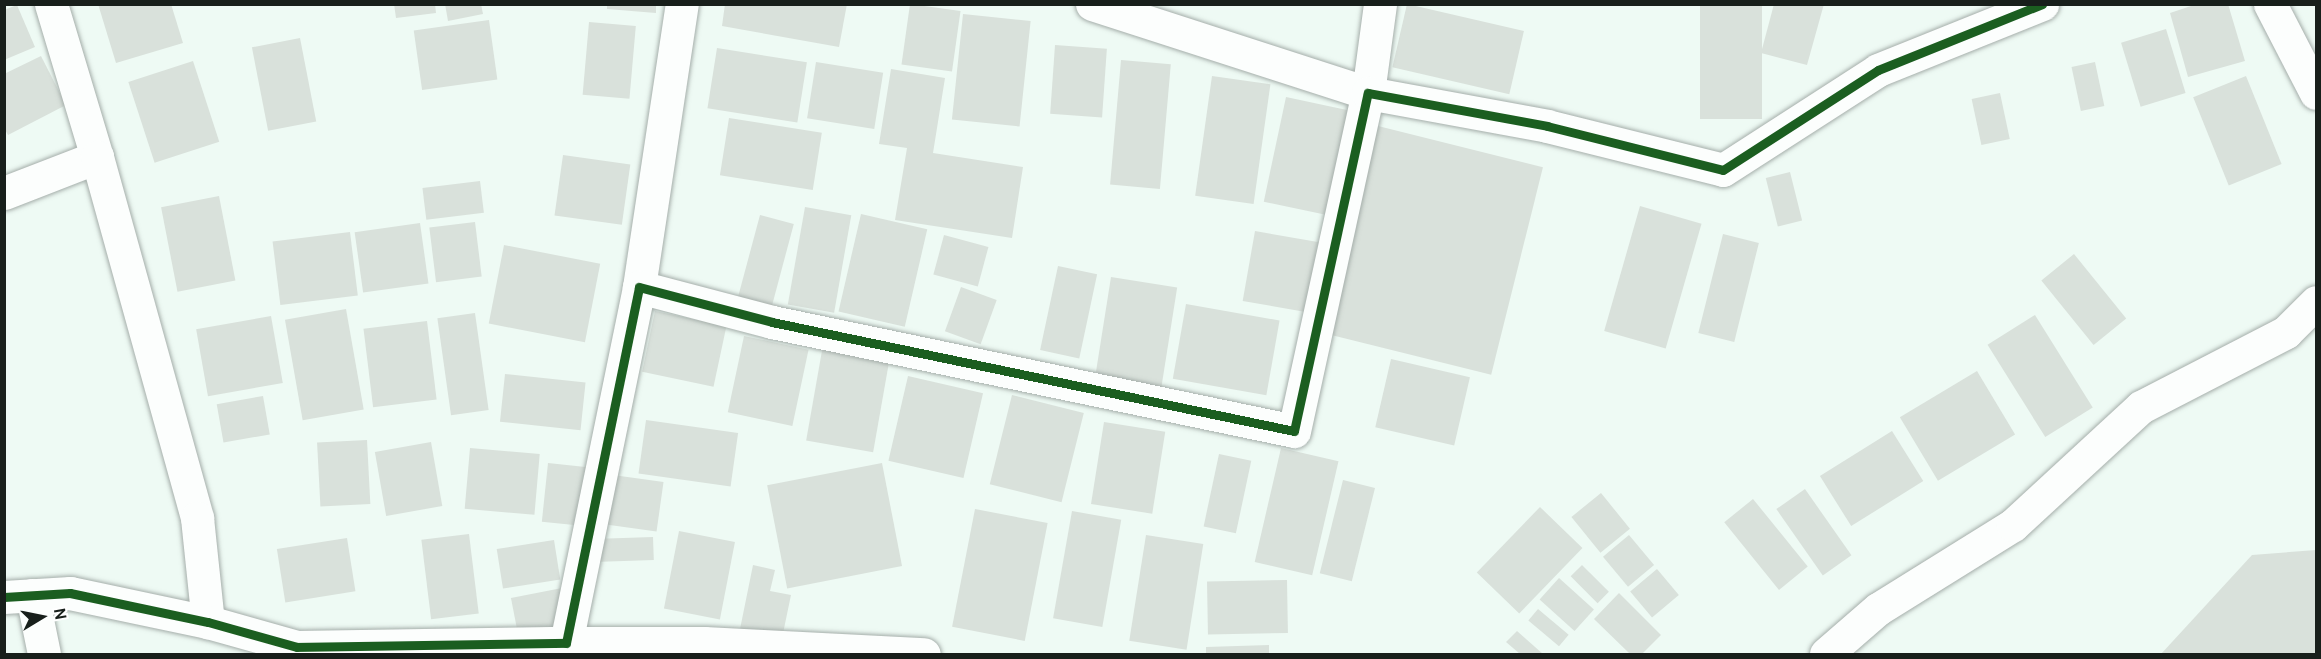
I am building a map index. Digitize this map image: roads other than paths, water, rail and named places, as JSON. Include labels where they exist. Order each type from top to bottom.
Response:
[{"type":"street","points":[[51,4],[97,157],[197,518],[208,622]]},
{"type":"street","points":[[567,643],[639,287],[682,4]]},
{"type":"street","points":[[1092,4],[1368,93],[1547,126],[1723,170],[1878,70],[2042,4]]},
{"type":"street","points":[[639,287],[772,322],[1294,431],[1368,93],[1380,4]]},
{"type":"street","points":[[2270,4],[2316,93]]},
{"type":"street","points":[[4,193],[97,157]]},
{"type":"street","points":[[1826,654],[1878,609],[2013,525],[2141,407],[2286,332],[2316,302]]},
{"type":"street","points":[[44,654],[18,596],[70,593],[208,622],[298,651],[567,643],[704,643],[924,654]]}]
